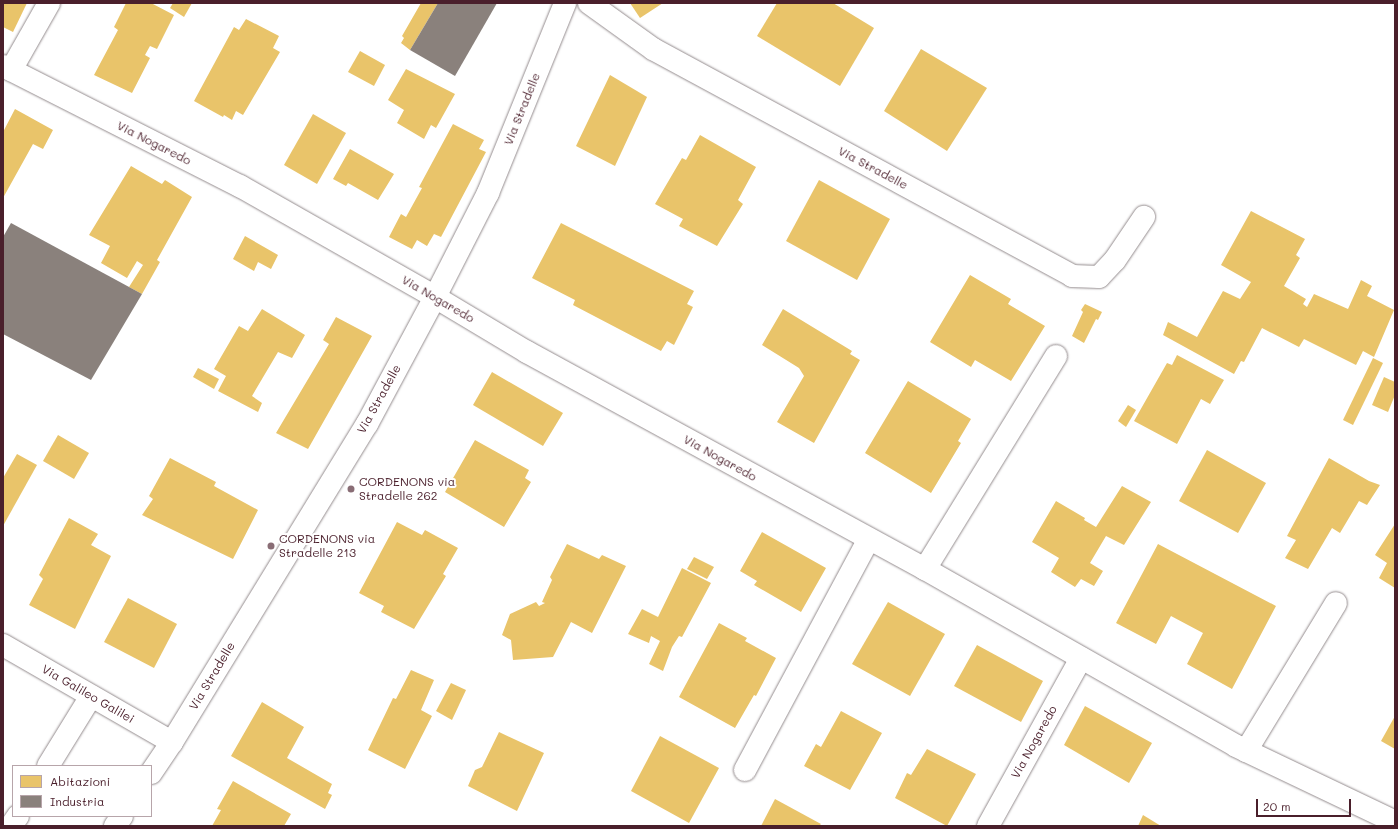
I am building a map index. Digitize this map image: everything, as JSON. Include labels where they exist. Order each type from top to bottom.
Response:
[{"type":"street","points":[[7,68],[49,3]]},
{"type":"street","name":"Via Stradelle","points":[[152,772],[172,742],[367,424],[488,194],[565,3]]},
{"type":"street","name":"Via Stradelle","points":[[589,3],[653,49],[1072,276],[1099,277],[1115,260],[1144,217]]},
{"type":"street","name":"Via Nogaredo","points":[[7,68],[240,186],[435,297],[527,352],[925,569],[1246,751],[1395,822]]},
{"type":"street","points":[[925,569],[1056,356]]},
{"type":"street","points":[[745,770],[869,539]]},
{"type":"street","points":[[1246,751],[1336,603]]},
{"type":"street","name":"Via Galileo Galilei","points":[[3,645],[172,742]]},
{"type":"street","name":"Via Nogaredo","points":[[988,826],[1081,658]]},
{"type":"street","points":[[49,765],[91,696]]},
{"type":"street","points":[[12,826],[17,817]]},
{"type":"street","points":[[115,826],[121,817]]},
{"type":"building: Abitazioni","points":[[3,3],[27,3],[13,32],[3,27]]},
{"type":"building: Abitazioni","points":[[126,3],[151,3],[174,15],[157,49],[150,46],[145,55],[150,58],[132,93],[94,75],[118,30],[114,27]]},
{"type":"building: Abitazioni","points":[[173,3],[192,3],[184,17],[170,8]]},
{"type":"building: Abitazioni","points":[[421,3],[438,3],[410,50],[401,43],[404,38],[402,36]]},
{"type":"building: Abitazioni","points":[[630,3],[663,3],[640,18]]},
{"type":"building: Abitazioni","points":[[777,3],[833,3],[874,28],[840,86],[757,36]]},
{"type":"building: Abitazioni","points":[[246,19],[279,36],[273,48],[280,52],[243,115],[236,111],[232,120],[224,115],[223,117],[194,101],[234,27],[239,30]]},
{"type":"building: Abitazioni","points":[[921,49],[987,88],[947,151],[884,111]]},
{"type":"building: Abitazioni","points":[[360,51],[385,65],[374,86],[348,72]]},
{"type":"building: Abitazioni","points":[[406,69],[455,94],[436,128],[431,125],[424,139],[397,123],[404,110],[388,100]]},
{"type":"building: Abitazioni","points":[[610,75],[647,97],[615,166],[576,146]]},
{"type":"building: Abitazioni","points":[[15,109],[53,130],[43,149],[33,144],[3,198],[3,132]]},
{"type":"building: Abitazioni","points":[[313,114],[346,133],[317,184],[284,165]]},
{"type":"building: Abitazioni","points":[[453,124],[484,140],[479,149],[486,152],[441,237],[434,234],[427,246],[417,240],[412,249],[389,237],[401,214],[406,217],[422,188],[419,187]]},
{"type":"building: Abitazioni","points":[[700,135],[756,167],[738,200],[743,204],[717,246],[679,226],[683,219],[655,204],[682,158],[686,160]]},
{"type":"building: Abitazioni","points":[[350,149],[394,174],[378,200],[348,183],[346,186],[333,179]]},
{"type":"building: Abitazioni","points":[[131,166],[162,184],[165,180],[192,197],[157,260],[160,262],[142,294],[129,287],[143,265],[137,261],[127,278],[101,263],[110,246],[89,235]]},
{"type":"building: Abitazioni","points":[[819,180],[890,219],[857,280],[786,241]]},
{"type":"building: Abitazioni","points":[[1251,211],[1305,239],[1296,255],[1300,258],[1284,286],[1306,299],[1303,304],[1307,307],[1314,294],[1348,309],[1361,280],[1372,286],[1367,296],[1394,310],[1374,357],[1363,351],[1356,365],[1304,339],[1299,347],[1262,328],[1244,362],[1241,361],[1234,374],[1163,335],[1168,322],[1197,337],[1223,291],[1240,299],[1251,282],[1221,265]]},
{"type":"building: Abitazioni","points":[[561,223],[694,291],[687,304],[693,307],[674,345],[667,341],[661,351],[573,305],[575,300],[532,278]]},
{"type":"building: Abitazioni","points":[[245,236],[278,255],[271,269],[258,262],[254,271],[233,259]]},
{"type":"building: Abitazioni","points":[[970,275],[1011,299],[1008,304],[1045,326],[1011,381],[975,360],[971,367],[930,342]]},
{"type":"building: Abitazioni","points":[[1085,304],[1102,312],[1098,320],[1096,319],[1084,343],[1072,336],[1083,312],[1081,310]]},
{"type":"building: Abitazioni","points":[[262,309],[305,335],[292,358],[278,352],[252,396],[262,403],[258,412],[218,391],[226,376],[214,369],[239,326],[248,331]]},
{"type":"building: Abitazioni","points":[[783,309],[852,351],[850,354],[860,360],[814,443],[777,422],[804,376],[799,368],[762,345]]},
{"type":"building: Abitazioni","points":[[336,317],[372,336],[308,449],[276,433],[329,344],[323,340]]},
{"type":"building: Abitazioni","points":[[1177,355],[1224,380],[1210,404],[1201,399],[1177,444],[1134,421],[1167,363],[1172,365]]},
{"type":"building: Abitazioni","points":[[1373,358],[1383,363],[1353,425],[1343,420]]},
{"type":"building: Abitazioni","points":[[198,368],[219,379],[214,389],[193,377]]},
{"type":"building: Abitazioni","points":[[492,372],[563,413],[543,446],[473,405]]},
{"type":"building: Abitazioni","points":[[1384,377],[1395,382],[1395,395],[1388,412],[1372,405]]},
{"type":"building: Abitazioni","points":[[908,381],[971,419],[958,441],[961,443],[931,493],[865,453]]},
{"type":"building: Abitazioni","points":[[1128,405],[1136,410],[1126,427],[1118,421]]},
{"type":"building: Abitazioni","points":[[58,435],[89,453],[74,479],[43,461]]},
{"type":"building: Abitazioni","points":[[475,440],[529,470],[525,478],[531,482],[504,527],[445,492]]},
{"type":"building: Abitazioni","points":[[1207,450],[1266,483],[1238,533],[1179,501]]},
{"type":"building: Abitazioni","points":[[17,454],[37,465],[3,526],[3,478]]},
{"type":"building: Abitazioni","points":[[170,458],[216,482],[214,486],[258,510],[233,559],[142,515],[153,499],[149,496]]},
{"type":"building: Abitazioni","points":[[1329,458],[1369,481],[1380,485],[1367,505],[1359,501],[1340,533],[1332,528],[1308,569],[1285,558],[1296,540],[1287,536]]},
{"type":"building: Abitazioni","points":[[1122,486],[1151,502],[1124,545],[1106,536],[1090,563],[1103,571],[1094,586],[1081,579],[1075,587],[1051,572],[1059,558],[1032,542],[1056,501],[1085,518],[1084,520],[1096,527]]},
{"type":"building: Abitazioni","points":[[69,518],[98,534],[91,545],[111,556],[75,629],[29,605],[43,579],[39,575]]},
{"type":"building: Abitazioni","points":[[397,522],[422,535],[425,530],[458,548],[443,574],[446,576],[414,629],[381,612],[384,606],[359,593]]},
{"type":"building: Abitazioni","points":[[1395,524],[1395,588],[1379,578],[1387,563],[1375,555]]},
{"type":"building: Abitazioni","points":[[762,532],[826,568],[801,612],[754,585],[757,581],[740,571]]},
{"type":"building: Abitazioni","points":[[567,544],[599,559],[602,555],[626,566],[592,633],[571,622],[553,657],[513,660],[511,640],[502,635],[510,614],[536,602],[539,606],[545,603],[542,602],[552,580],[550,577]]},
{"type":"building: Abitazioni","points":[[1158,544],[1276,606],[1232,689],[1187,664],[1203,633],[1171,616],[1156,644],[1116,623]]},
{"type":"building: Abitazioni","points":[[694,557],[714,567],[707,579],[687,569]]},
{"type":"building: Abitazioni","points":[[682,568],[711,583],[682,637],[679,636],[672,647],[663,671],[649,664],[660,641],[651,636],[649,643],[628,634],[642,609],[658,617]]},
{"type":"building: Abitazioni","points":[[128,598],[177,624],[154,668],[104,642]]},
{"type":"building: Abitazioni","points":[[888,602],[945,634],[910,696],[852,664]]},
{"type":"building: Abitazioni","points":[[719,623],[747,638],[745,641],[776,658],[756,696],[754,695],[735,728],[679,697]]},
{"type":"building: Abitazioni","points":[[977,645],[1043,681],[1021,722],[954,686]]},
{"type":"building: Abitazioni","points":[[411,670],[434,680],[421,710],[432,716],[405,769],[368,750],[393,698],[396,699]]},
{"type":"building: Abitazioni","points":[[451,683],[466,690],[452,720],[436,711]]},
{"type":"building: Abitazioni","points":[[262,702],[304,727],[287,758],[332,784],[328,793],[332,795],[325,809],[231,756]]},
{"type":"building: Abitazioni","points":[[1085,706],[1152,743],[1129,783],[1064,745]]},
{"type":"building: Abitazioni","points":[[841,711],[882,733],[850,790],[804,766],[816,744],[821,747]]},
{"type":"building: Abitazioni","points":[[1395,716],[1395,749],[1381,741]]},
{"type":"building: Abitazioni","points":[[499,732],[544,753],[517,811],[468,786],[475,770],[482,767]]},
{"type":"building: Abitazioni","points":[[660,736],[719,768],[689,823],[631,791]]},
{"type":"building: Abitazioni","points":[[927,749],[976,774],[947,826],[895,798],[907,773],[911,775]]},
{"type":"building: Abitazioni","points":[[233,781],[291,814],[284,826],[212,826],[221,810],[217,809]]},
{"type":"building: Abitazioni","points":[[775,799],[821,824],[819,826],[761,826]]},
{"type":"building: Abitazioni","points":[[1143,815],[1161,826],[1138,826]]},
{"type":"building: Industria","points":[[438,3],[497,3],[455,76],[410,50]]},
{"type":"building: Industria","points":[[11,223],[142,294],[91,380],[3,334],[3,237]]},
{"type":"place","name":"CORDENONS via Stradelle 262","points":[[351,489]]},
{"type":"place","name":"CORDENONS via Stradelle 213","points":[[271,546]]}]
